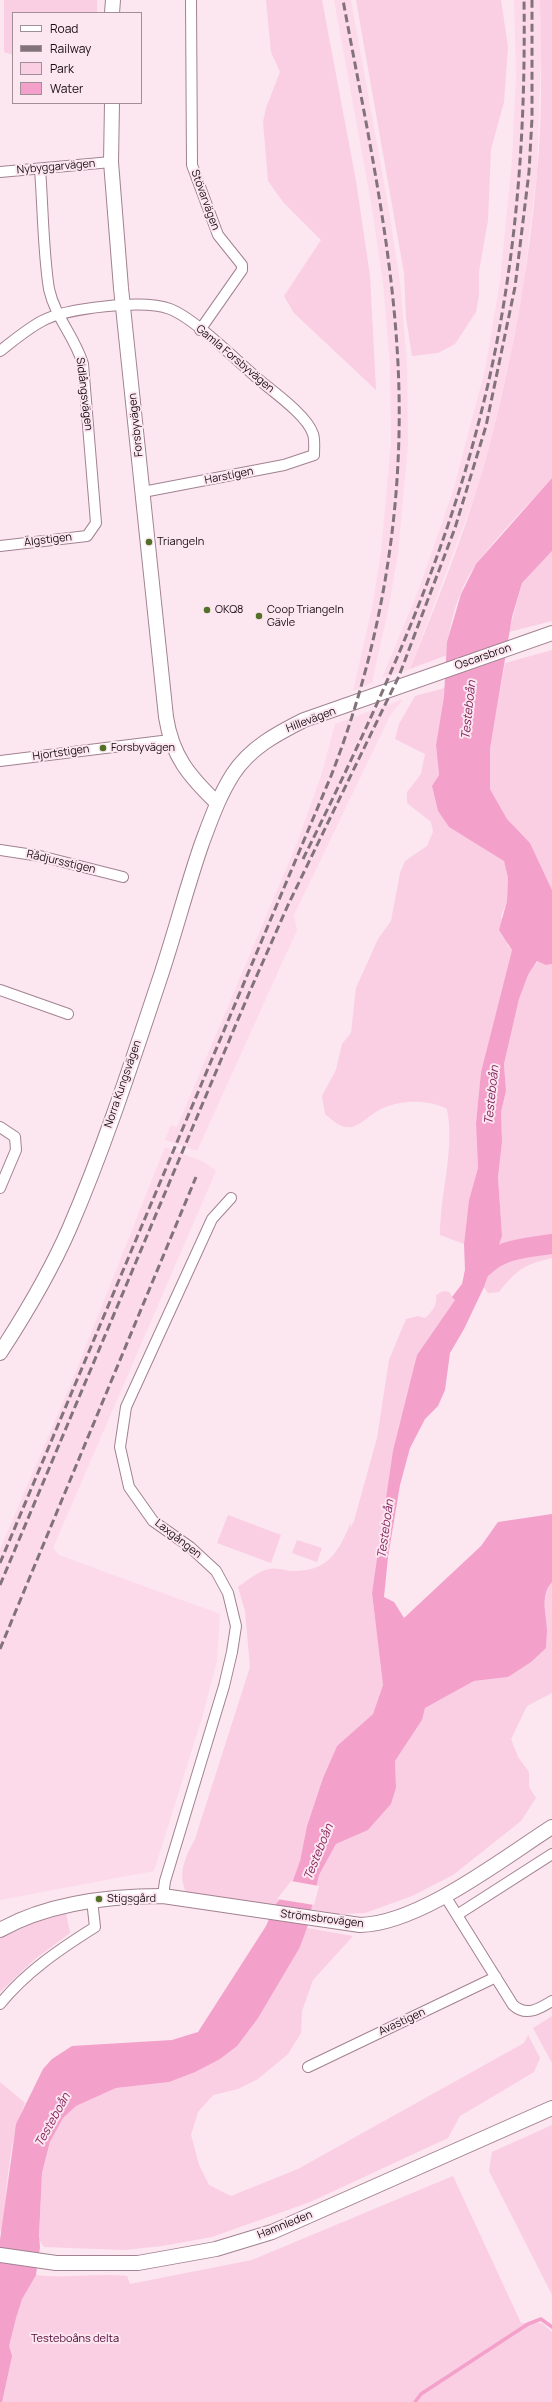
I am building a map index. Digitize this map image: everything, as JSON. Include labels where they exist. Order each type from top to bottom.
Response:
[{"type":"street","points":[[112,12],[113,0]]},
{"type":"street","name":"Stövarvägen","points":[[191,0],[192,165],[218,236],[242,265],[242,270],[200,330]]},
{"type":"street","name":"Forsbyvägen","points":[[112,104],[111,162],[124,305],[170,740],[181,763],[217,803]]},
{"type":"street","name":"Nybyggarvägen","points":[[0,172],[111,162]]},
{"type":"street","name":"Sidlångsvägen","points":[[40,169],[50,289],[58,314],[79,350],[83,364],[97,509],[96,523],[93,529]]},
{"type":"street","name":"Gamla Forsbyvägen","points":[[0,351],[42,321],[58,314],[124,305],[150,304],[170,309],[200,330],[277,395],[308,425],[313,434],[314,455]]},
{"type":"street","name":"Harstigen","points":[[143,492],[284,465],[314,455]]},
{"type":"street","name":"Älgstigen","points":[[0,546],[87,536],[93,529]]},
{"type":"street","name":"Oscarsbron","points":[[434,674],[552,633]]},
{"type":"street","name":"Hillevägen","points":[[217,803],[234,773],[250,754],[272,736],[304,720],[434,674]]},
{"type":"street","name":"Hjortstigen","points":[[0,761],[170,740]]},
{"type":"street","name":"Norra Kungsvägen","points":[[0,1353],[30,1307],[72,1221],[158,983],[193,868],[217,803]]},
{"type":"street","name":"Rådjursstigen","points":[[0,850],[40,856],[123,877]]},
{"type":"street","points":[[0,990],[68,1014]]},
{"type":"street","points":[[0,1127],[15,1137],[16,1150],[0,1188]]},
{"type":"street","name":"Laxgången","points":[[163,1896],[165,1881],[224,1686],[236,1626],[228,1592],[216,1571],[190,1547],[153,1521],[129,1487],[120,1448],[126,1407],[212,1219],[231,1198]]},
{"type":"street","name":"Strömsbrovägen","points":[[0,1930],[61,1907],[92,1900],[163,1896],[340,1923],[360,1925],[381,1924],[409,1914],[445,1896],[552,1827]]},
{"type":"street","points":[[457,1915],[552,1854]]},
{"type":"street","points":[[445,1896],[514,2005],[524,2012],[534,2010],[552,2001]]},
{"type":"street","points":[[0,2004],[15,1985],[46,1960],[95,1927],[92,1900]]},
{"type":"street","name":"Avastigen","points":[[308,2067],[496,1978]]},
{"type":"street","name":"Hamnleden","points":[[0,2255],[56,2263],[138,2264],[216,2249],[265,2234],[552,2108]]},
{"type":"shaded area","points":[[334,0],[351,0],[388,205],[400,282],[407,364],[408,444],[398,554],[388,611],[372,683],[353,691],[372,608],[381,552],[391,443],[390,365],[383,283],[372,208]]},
{"type":"shaded area","points":[[514,0],[540,0],[541,55],[537,172],[523,288],[510,357],[494,428],[478,487],[410,669],[382,678],[419,589],[453,491],[485,370],[500,282],[512,161],[516,74]]},
{"type":"shaded area","points":[[403,699],[390,716],[294,915],[297,930],[197,1151],[165,1140],[171,1125],[177,1127],[297,843],[322,773],[335,724]]},
{"type":"shaded area","points":[[165,1147],[204,1162],[216,1171],[53,1548],[59,1555],[220,1614],[217,1661],[202,1718],[154,1871],[0,1900],[0,1549],[70,1386]]},
{"type":"green space","points":[[4,0],[97,0],[97,12],[12,12],[12,55],[4,52]]},
{"type":"green space","points":[[266,0],[322,0],[356,181],[370,276],[376,390],[294,313],[284,296],[321,240],[283,202],[268,181],[263,122],[266,108],[280,72],[271,52]]},
{"type":"green space","points":[[356,0],[501,0],[508,47],[504,102],[491,149],[488,220],[479,271],[479,295],[476,312],[455,344],[438,353],[412,356],[406,317],[404,273]]},
{"type":"green space","points":[[540,0],[552,0],[552,478],[495,541],[477,563],[465,583],[452,619],[447,655],[410,669],[445,580],[477,489],[494,428],[509,365],[526,269],[539,151],[541,86]]},
{"type":"green space","points":[[552,551],[552,621],[509,632],[522,583]]},
{"type":"green space","points":[[552,650],[552,890],[530,843],[507,819],[490,789],[490,749],[505,663]]},
{"type":"green space","points":[[445,688],[436,745],[439,775],[432,786],[438,811],[449,827],[504,860],[508,878],[507,901],[501,916],[508,946],[512,950],[481,1072],[476,1123],[478,1168],[469,1200],[464,1244],[440,1235],[449,1140],[447,1109],[423,1102],[406,1102],[381,1109],[352,1127],[344,1127],[337,1124],[325,1114],[322,1096],[336,1070],[342,1044],[351,1033],[356,988],[378,939],[391,921],[400,873],[405,861],[427,846],[433,832],[431,822],[407,803],[407,792],[421,774],[425,754],[395,739],[399,724],[415,696]]},
{"type":"green space","points":[[538,961],[546,965],[552,964],[552,1258],[522,1269],[511,1278],[499,1292],[488,1293],[484,1287],[502,1236],[498,1177],[502,1142],[501,1112],[506,1091],[504,1064],[519,999],[528,975]]},
{"type":"green space","points":[[443,1291],[449,1292],[455,1300],[417,1355],[372,1593],[383,1685],[373,1714],[337,1746],[323,1778],[307,1826],[300,1861],[291,1886],[275,1905],[262,1906],[186,1892],[182,1878],[184,1865],[195,1839],[250,1667],[245,1611],[238,1587],[265,1570],[275,1568],[294,1571],[316,1567],[324,1563],[337,1550],[351,1522],[350,1529],[354,1521],[377,1438],[389,1360],[406,1319],[418,1316],[425,1318],[434,1308],[436,1295]]},
{"type":"green space","points":[[228,1515],[281,1535],[271,1563],[217,1543]]},
{"type":"green space","points":[[297,1540],[322,1548],[317,1562],[292,1553]]},
{"type":"green space","points":[[552,1582],[552,1693],[527,1706],[511,1739],[518,1757],[529,1772],[529,1787],[536,1798],[521,1821],[453,1875],[412,1896],[365,1913],[338,1914],[311,1909],[319,1875],[336,1844],[368,1830],[391,1804],[396,1788],[395,1761],[422,1720],[425,1708],[474,1681],[508,1677],[547,1629],[545,1599],[546,1593]]},
{"type":"green space","points":[[66,1913],[70,1933],[35,1959],[0,1992],[0,1938],[34,1923]]},
{"type":"green space","points":[[307,1928],[353,1936],[313,1980],[302,2011],[301,2033],[288,2054],[258,2079],[238,2089],[213,2095],[198,2112],[191,2135],[199,2165],[209,2185],[231,2196],[298,2169],[524,2043],[528,2035],[540,2058],[534,2072],[460,2116],[448,2138],[310,2202],[212,2237],[162,2246],[124,2250],[44,2247],[39,2240],[42,2173],[51,2140],[63,2118],[76,2106],[116,2088],[169,2082],[300,1947]]},
{"type":"green space","points":[[552,2016],[552,2063],[533,2028]]},
{"type":"green space","points":[[0,2082],[25,2103],[11,2150],[2,2232],[0,2231]]},
{"type":"green space","points":[[552,2125],[552,2295],[489,2171],[492,2152]]},
{"type":"green space","name":"Testeboåns delta","points":[[453,2176],[521,2323],[542,2323],[552,2332],[552,2402],[0,2402],[0,2265],[36,2275],[47,2276],[127,2276],[130,2284],[252,2260]]},
{"type":"water","points":[[552,478],[552,551],[522,583],[512,617],[490,749],[490,789],[507,819],[530,843],[552,890],[552,964],[546,965],[537,961],[528,975],[519,999],[504,1064],[506,1091],[501,1112],[502,1142],[498,1177],[502,1236],[484,1287],[464,1329],[450,1353],[445,1390],[438,1406],[425,1419],[410,1448],[400,1485],[388,1557],[384,1597],[394,1602],[404,1618],[481,1546],[498,1522],[552,1514],[552,1582],[548,1587],[545,1599],[547,1629],[546,1648],[531,1662],[508,1677],[474,1681],[425,1708],[422,1720],[395,1761],[396,1788],[391,1804],[368,1830],[336,1844],[319,1875],[307,1928],[300,1947],[258,2018],[237,2046],[220,2059],[195,2072],[169,2082],[116,2088],[76,2106],[63,2118],[50,2142],[42,2173],[39,2236],[40,2247],[36,2275],[22,2299],[16,2318],[9,2346],[12,2356],[2,2402],[0,2402],[0,2240],[16,2124],[43,2069],[52,2059],[72,2046],[172,2040],[198,2032],[266,1926],[275,1905],[291,1886],[300,1861],[307,1826],[323,1778],[337,1746],[373,1714],[383,1685],[372,1593],[393,1451],[417,1355],[455,1300],[452,1297],[462,1284],[465,1270],[464,1244],[469,1200],[478,1168],[476,1123],[481,1072],[512,950],[499,930],[507,901],[508,878],[504,861],[449,827],[438,811],[432,786],[439,775],[436,745],[444,696],[447,642],[461,594],[476,564]]},
{"type":"pier","points":[[291,1881],[319,1886],[314,1905],[277,1899]]},
{"type":"waterway","name":"Testeboån","points":[[474,1276],[492,1260],[509,1251],[552,1244]]},
{"type":"waterway","points":[[415,2402],[421,2394],[528,2324],[541,2319],[552,2327]]},
{"type":"railway","points":[[0,1563],[331,776],[349,726],[364,676],[376,625],[386,573],[398,469],[398,364],[395,318],[384,227],[343,0]]},
{"type":"railway","points":[[303,859],[354,754],[402,646],[424,592],[444,537],[478,425],[491,372],[501,319],[516,214],[523,107],[524,0]]},
{"type":"railway","points":[[0,1585],[250,991],[288,905],[399,676],[455,528],[486,426],[515,287],[529,172],[532,118],[532,0]]},
{"type":"railway","points":[[0,1649],[196,1177]]},
{"type":"place","name":"Triangeln","points":[[149,542]]},
{"type":"place","name":"OKQ8","points":[[207,610]]},
{"type":"place","name":"Coop Triangeln Gävle","points":[[259,616]]},
{"type":"place","name":"Forsbyvägen","points":[[103,748]]},
{"type":"place","name":"Stigsgård","points":[[99,1899]]}]
